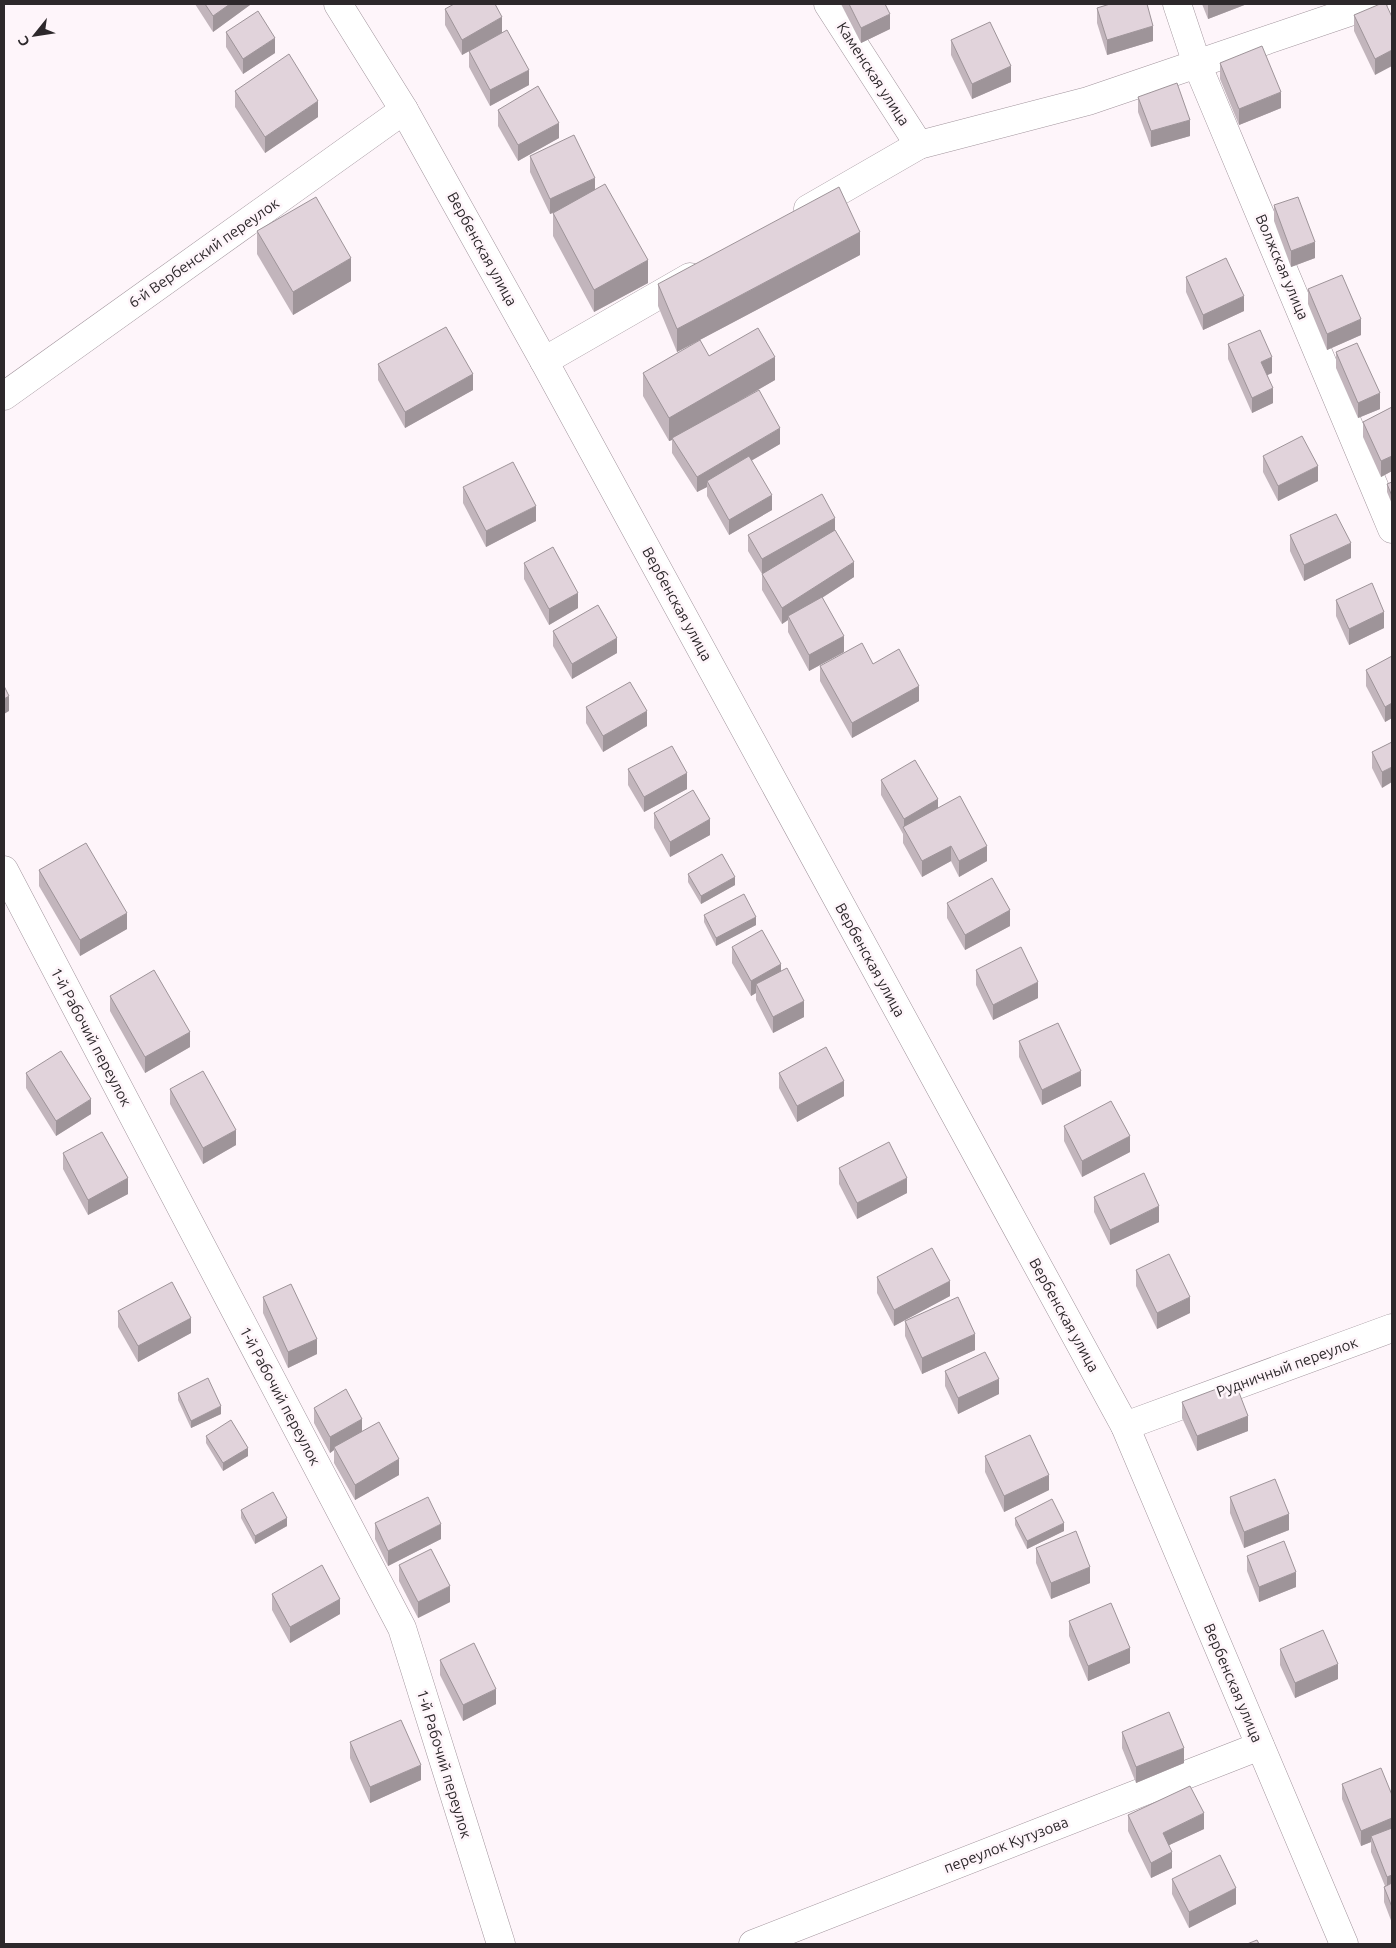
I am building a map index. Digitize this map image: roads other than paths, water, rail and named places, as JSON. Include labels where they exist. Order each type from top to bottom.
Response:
[{"type":"street","name":"Вербенская улица","points":[[338,4],[404,110],[544,361],[1125,1426],[1344,1944]]},
{"type":"street","name":"Каменская улица","points":[[828,4],[919,145]]},
{"type":"street","name":"Волжская улица","points":[[1178,4],[1197,64],[1392,529]]},
{"type":"street","points":[[783,224],[919,145],[1088,101],[1373,4]]},
{"type":"street","name":"6-й Вербенский переулок","points":[[4,396],[404,110]]},
{"type":"street","points":[[544,361],[714,263]]},
{"type":"street","name":"1-й Рабочий переулок","points":[[4,870],[402,1628],[501,1944]]},
{"type":"street","name":"Рудничный переулок","points":[[1125,1426],[1392,1328]]},
{"type":"street","name":"переулок Кутузова","points":[[752,1944],[1260,1746]]}]
